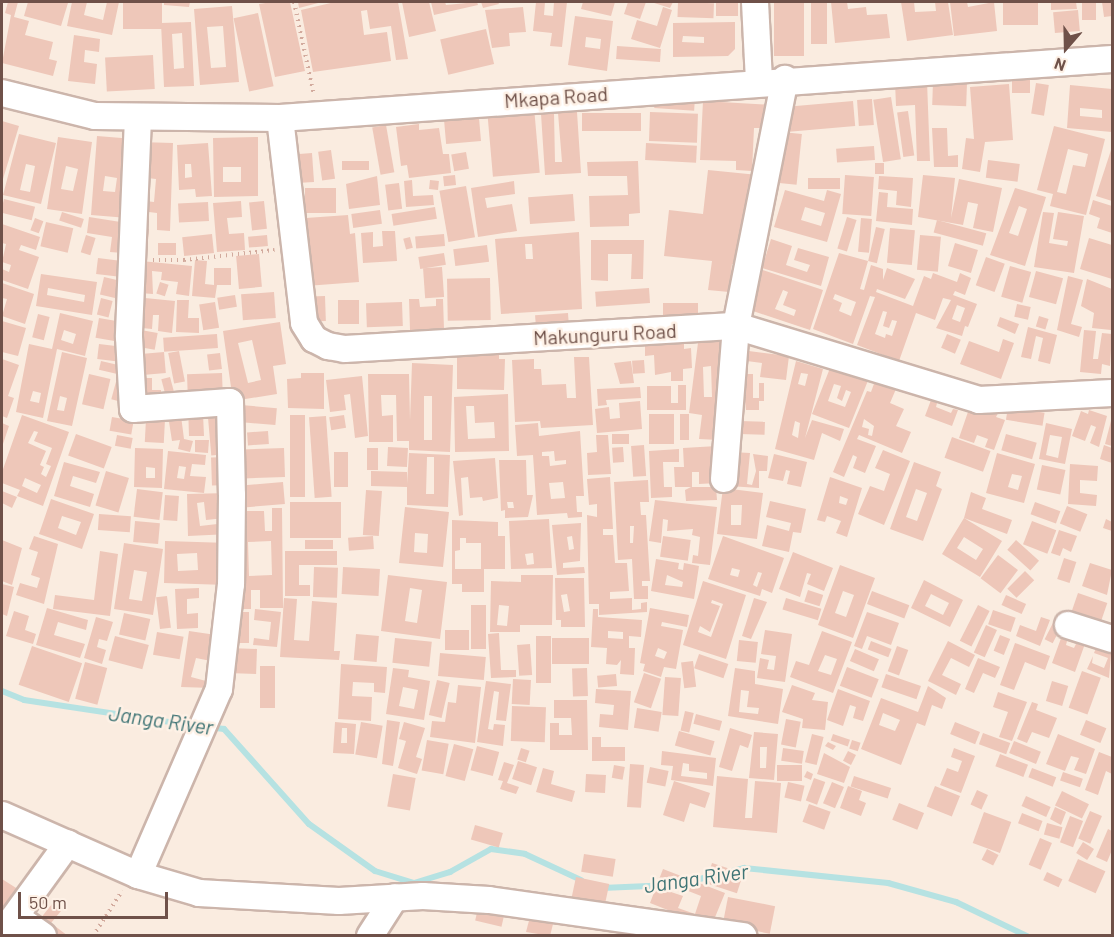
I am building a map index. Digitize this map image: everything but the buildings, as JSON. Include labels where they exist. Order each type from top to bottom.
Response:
[{"type":"street","points":[[754,2],[759,82]]},
{"type":"street","name":"Mkapa Road","points":[[2,93],[71,112],[138,118],[280,118],[786,79],[1113,59]]},
{"type":"street","points":[[724,479],[736,326],[786,79]]},
{"type":"street","points":[[136,874],[219,689],[230,596],[230,402],[133,409],[129,337],[138,118]]},
{"type":"street","name":"Makunguru Road","points":[[280,118],[304,323],[314,339],[345,349],[736,326],[979,400],[1113,393]]},
{"type":"street","points":[[1068,625],[1113,639]]},
{"type":"street","points":[[2,815],[136,874],[174,888],[222,897],[339,901],[395,897],[530,904],[743,936]]},
{"type":"street","points":[[43,936],[9,925],[68,843]]},
{"type":"street","points":[[370,936],[395,897]]},
{"type":"path","points":[[294,2],[318,116]]},
{"type":"path","points":[[134,259],[184,260],[296,248]]},
{"type":"path","points":[[93,936],[136,874]]},
{"type":"waterway","name":"Janga River","points":[[2,691],[24,700],[195,726]]},
{"type":"waterway","name":"Janga River","points":[[209,727],[224,729],[309,824],[375,871],[414,883],[450,872],[491,849],[525,854],[581,880]]},
{"type":"waterway","name":"Janga River","points":[[729,872],[744,868],[888,883],[956,902],[1027,936]]},
{"type":"waterway","name":"Janga River","points":[[602,888],[672,885],[713,876]]}]
